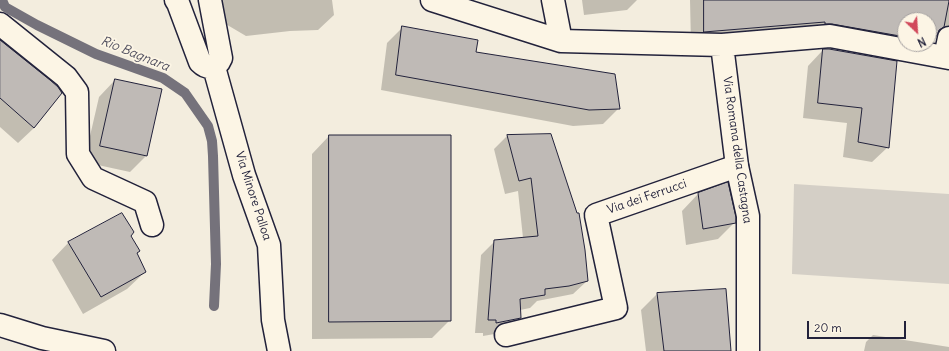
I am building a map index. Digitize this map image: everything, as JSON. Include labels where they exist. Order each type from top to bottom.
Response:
[{"type":"street","points":[[176,0],[200,62],[206,66],[214,66],[220,61],[221,54],[210,0]]},
{"type":"street","points":[[552,0],[561,41]]},
{"type":"street","points":[[436,1],[561,41],[722,44],[830,36],[948,51]]},
{"type":"street","points":[[0,24],[66,78],[77,92],[78,154],[93,178],[145,202],[152,225]]},
{"type":"street","name":"Via Romana della Castagna","points":[[722,44],[737,166],[748,216],[748,351]]},
{"type":"street","name":"Via Minore Palloa","points":[[214,66],[244,175],[269,246],[274,320],[279,351]]},
{"type":"street","name":"Via dei Ferrucci","points":[[506,336],[616,308],[596,215],[737,166]]},
{"type":"street","points":[[0,325],[42,338],[104,351]]},
{"type":"shaded area","points":[[794,184],[949,194],[949,284],[792,274]]},
{"type":"building","points":[[704,0],[949,0],[944,27],[939,30],[937,36],[937,12],[897,12],[897,35],[825,24],[825,22],[704,32]]},
{"type":"building","points":[[402,26],[478,40],[476,52],[615,74],[620,109],[589,110],[396,75]]},
{"type":"building","points":[[0,40],[50,80],[62,93],[34,128],[0,98]]},
{"type":"building","points":[[823,49],[897,61],[889,148],[858,142],[862,108],[818,103]]},
{"type":"building","points":[[115,79],[162,89],[147,156],[100,146]]},
{"type":"building","points":[[551,134],[577,213],[579,213],[588,281],[569,286],[545,289],[545,295],[520,299],[521,318],[496,323],[496,320],[488,320],[494,240],[538,236],[531,178],[519,181],[507,135]]},
{"type":"building","points":[[329,135],[451,135],[451,321],[329,322]]},
{"type":"building","points":[[728,182],[736,223],[703,229],[698,193]]},
{"type":"building","points":[[122,213],[134,232],[131,236],[140,251],[137,253],[146,272],[101,297],[68,242]]},
{"type":"building","points":[[726,289],[731,351],[664,351],[657,293]]},
{"type":"waterway","name":"Rio Bagnara","points":[[2,0],[5,7],[37,25],[96,54],[163,78],[185,93],[208,126],[212,141],[213,156],[216,264],[214,306]]}]
